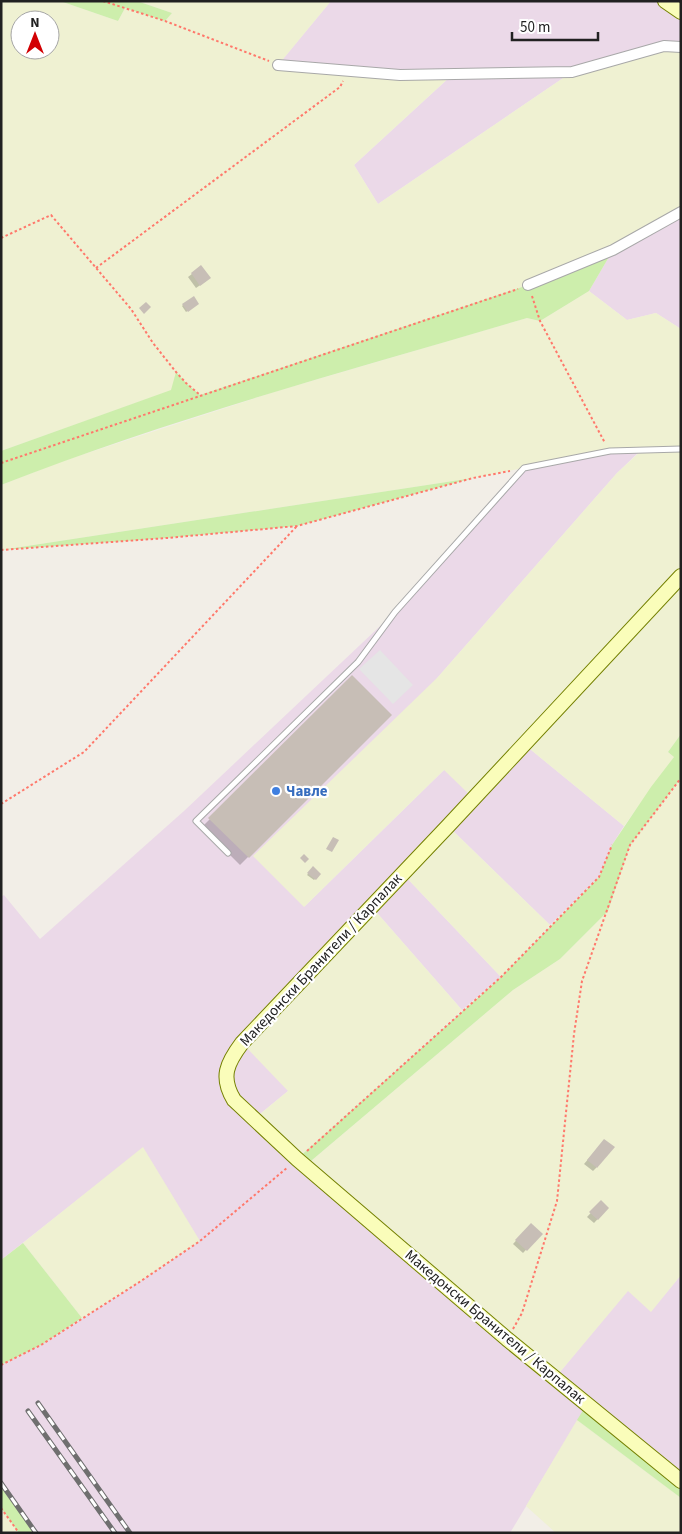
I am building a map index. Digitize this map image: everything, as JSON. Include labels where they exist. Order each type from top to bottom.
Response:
[{"type":"main road","points":[[665,1],[681,12]]},
{"type":"main road","name":"Македонски Бранители / Карпалак","points":[[681,576],[435,840],[242,1043],[231,1057],[227,1068],[228,1090],[234,1100],[297,1159],[507,1338],[681,1481]]},
{"type":"street","points":[[278,65],[400,75],[572,72],[664,46],[681,47]]},
{"type":"street","points":[[528,285],[613,250],[681,212]]},
{"type":"lane","points":[[228,853],[196,821],[358,662],[395,612],[524,468],[610,451],[681,449]]},
{"type":"path","points":[[103,1],[165,21],[278,65]]},
{"type":"path","points":[[96,268],[340,87],[348,71]]},
{"type":"path","points":[[1,238],[51,215],[131,309],[153,343],[186,383],[200,395]]},
{"type":"path","points":[[1,463],[528,285],[540,321],[610,451]]},
{"type":"path","points":[[1,550],[167,538],[296,526],[473,478],[524,468]]},
{"type":"path","points":[[1,804],[84,752],[296,526]]},
{"type":"path","points":[[507,1338],[522,1313],[557,1201],[574,1034],[582,981],[630,845],[681,778]]},
{"type":"path","points":[[1,1365],[41,1345],[192,1246],[297,1159],[501,977],[599,877],[612,845]]},
{"type":"path","points":[[1,1508],[19,1533]]},
{"type":"shaded area","points":[[331,1],[665,1],[681,12],[681,47],[572,72],[378,204],[354,165],[452,75],[278,65]]},
{"type":"shaded area","points":[[681,212],[681,329],[656,313],[627,320],[589,291],[613,250]]},
{"type":"shaded area","points":[[641,450],[617,473],[438,677],[304,907],[444,770],[525,745],[624,826],[612,845],[599,877],[550,925],[448,826],[403,874],[501,977],[462,1010],[371,906],[288,1091],[255,1118],[555,1378],[628,1290],[651,1311],[681,1275],[681,1481],[587,1405],[510,1533],[36,1533],[1,1483],[1,1365],[41,1345],[141,1281],[143,1148],[1,1260],[1,897],[4,895],[40,939],[184,811],[395,612],[524,468],[610,451]]},
{"type":"shaded area","points":[[380,650],[413,685],[393,704],[359,669]]},
{"type":"green space","points":[[1,1],[60,1],[118,21],[125,8],[165,21],[172,13],[137,1],[331,1],[279,64],[453,74],[354,165],[378,204],[572,72],[681,47],[681,212],[528,285],[200,395],[186,383],[172,390],[1,451]]},
{"type":"green space","points":[[60,1],[137,1],[172,13],[165,21],[125,8],[118,21]]},
{"type":"green space","points":[[613,250],[589,291],[540,321],[527,318],[196,416],[1,485],[1,451],[171,390],[176,372],[200,395],[528,285]]},
{"type":"green space","points":[[589,291],[627,320],[656,313],[681,329],[681,734],[668,752],[674,757],[624,826],[525,745],[473,798],[444,770],[304,907],[253,856],[438,677],[617,473],[641,451],[610,451],[473,478],[1,550],[1,485],[60,462],[274,392],[527,318],[540,321]]},
{"type":"green space","points":[[473,478],[297,526],[1,550]]},
{"type":"green space","points":[[681,734],[681,778],[630,845],[608,911],[560,959],[513,990],[305,1166],[297,1159],[501,977],[599,877],[612,845],[651,787],[674,757],[668,752]]},
{"type":"green space","points":[[681,778],[681,1275],[651,1312],[628,1291],[555,1378],[305,1166],[513,990],[560,959],[608,911],[630,845]]},
{"type":"green space","points":[[448,826],[550,925],[501,977],[403,874]]},
{"type":"green space","points":[[371,906],[462,1010],[297,1159],[254,1119],[288,1091],[242,1043]]},
{"type":"green space","points":[[143,1147],[200,1241],[82,1318],[23,1243]]},
{"type":"green space","points":[[23,1243],[82,1318],[41,1345],[1,1365],[1,1260]]},
{"type":"green space","points":[[587,1404],[681,1481],[681,1498],[577,1420]]},
{"type":"green space","points":[[577,1420],[681,1498],[681,1533],[556,1533],[526,1506]]},
{"type":"green space","points":[[1,1483],[36,1533],[19,1533],[1,1508]]},
{"type":"green space","points":[[1,1508],[19,1533],[1,1533]]},
{"type":"building","points":[[201,265],[211,278],[200,286],[191,273]]},
{"type":"building","points":[[194,296],[199,304],[188,312],[182,304]]},
{"type":"building","points":[[146,302],[151,307],[144,314],[139,308]]},
{"type":"building","name":"Чавле","points":[[352,675],[392,715],[249,858],[208,818]]},
{"type":"building","points":[[333,837],[339,840],[332,852],[326,849]]},
{"type":"building","points":[[304,854],[309,859],[305,863],[300,858]]},
{"type":"building","points":[[313,866],[321,874],[316,880],[307,873]]},
{"type":"building","points":[[604,1139],[615,1147],[597,1168],[587,1160]]},
{"type":"building","points":[[601,1200],[609,1208],[598,1220],[589,1212]]},
{"type":"building","points":[[531,1223],[543,1234],[527,1251],[515,1240]]},
{"type":"railway","points":[[38,1403],[130,1533]]},
{"type":"railway","points":[[28,1411],[115,1533]]},
{"type":"railway","points":[[1,1483],[36,1533]]},
{"type":"place","name":"Чавле","points":[[276,791]]}]
